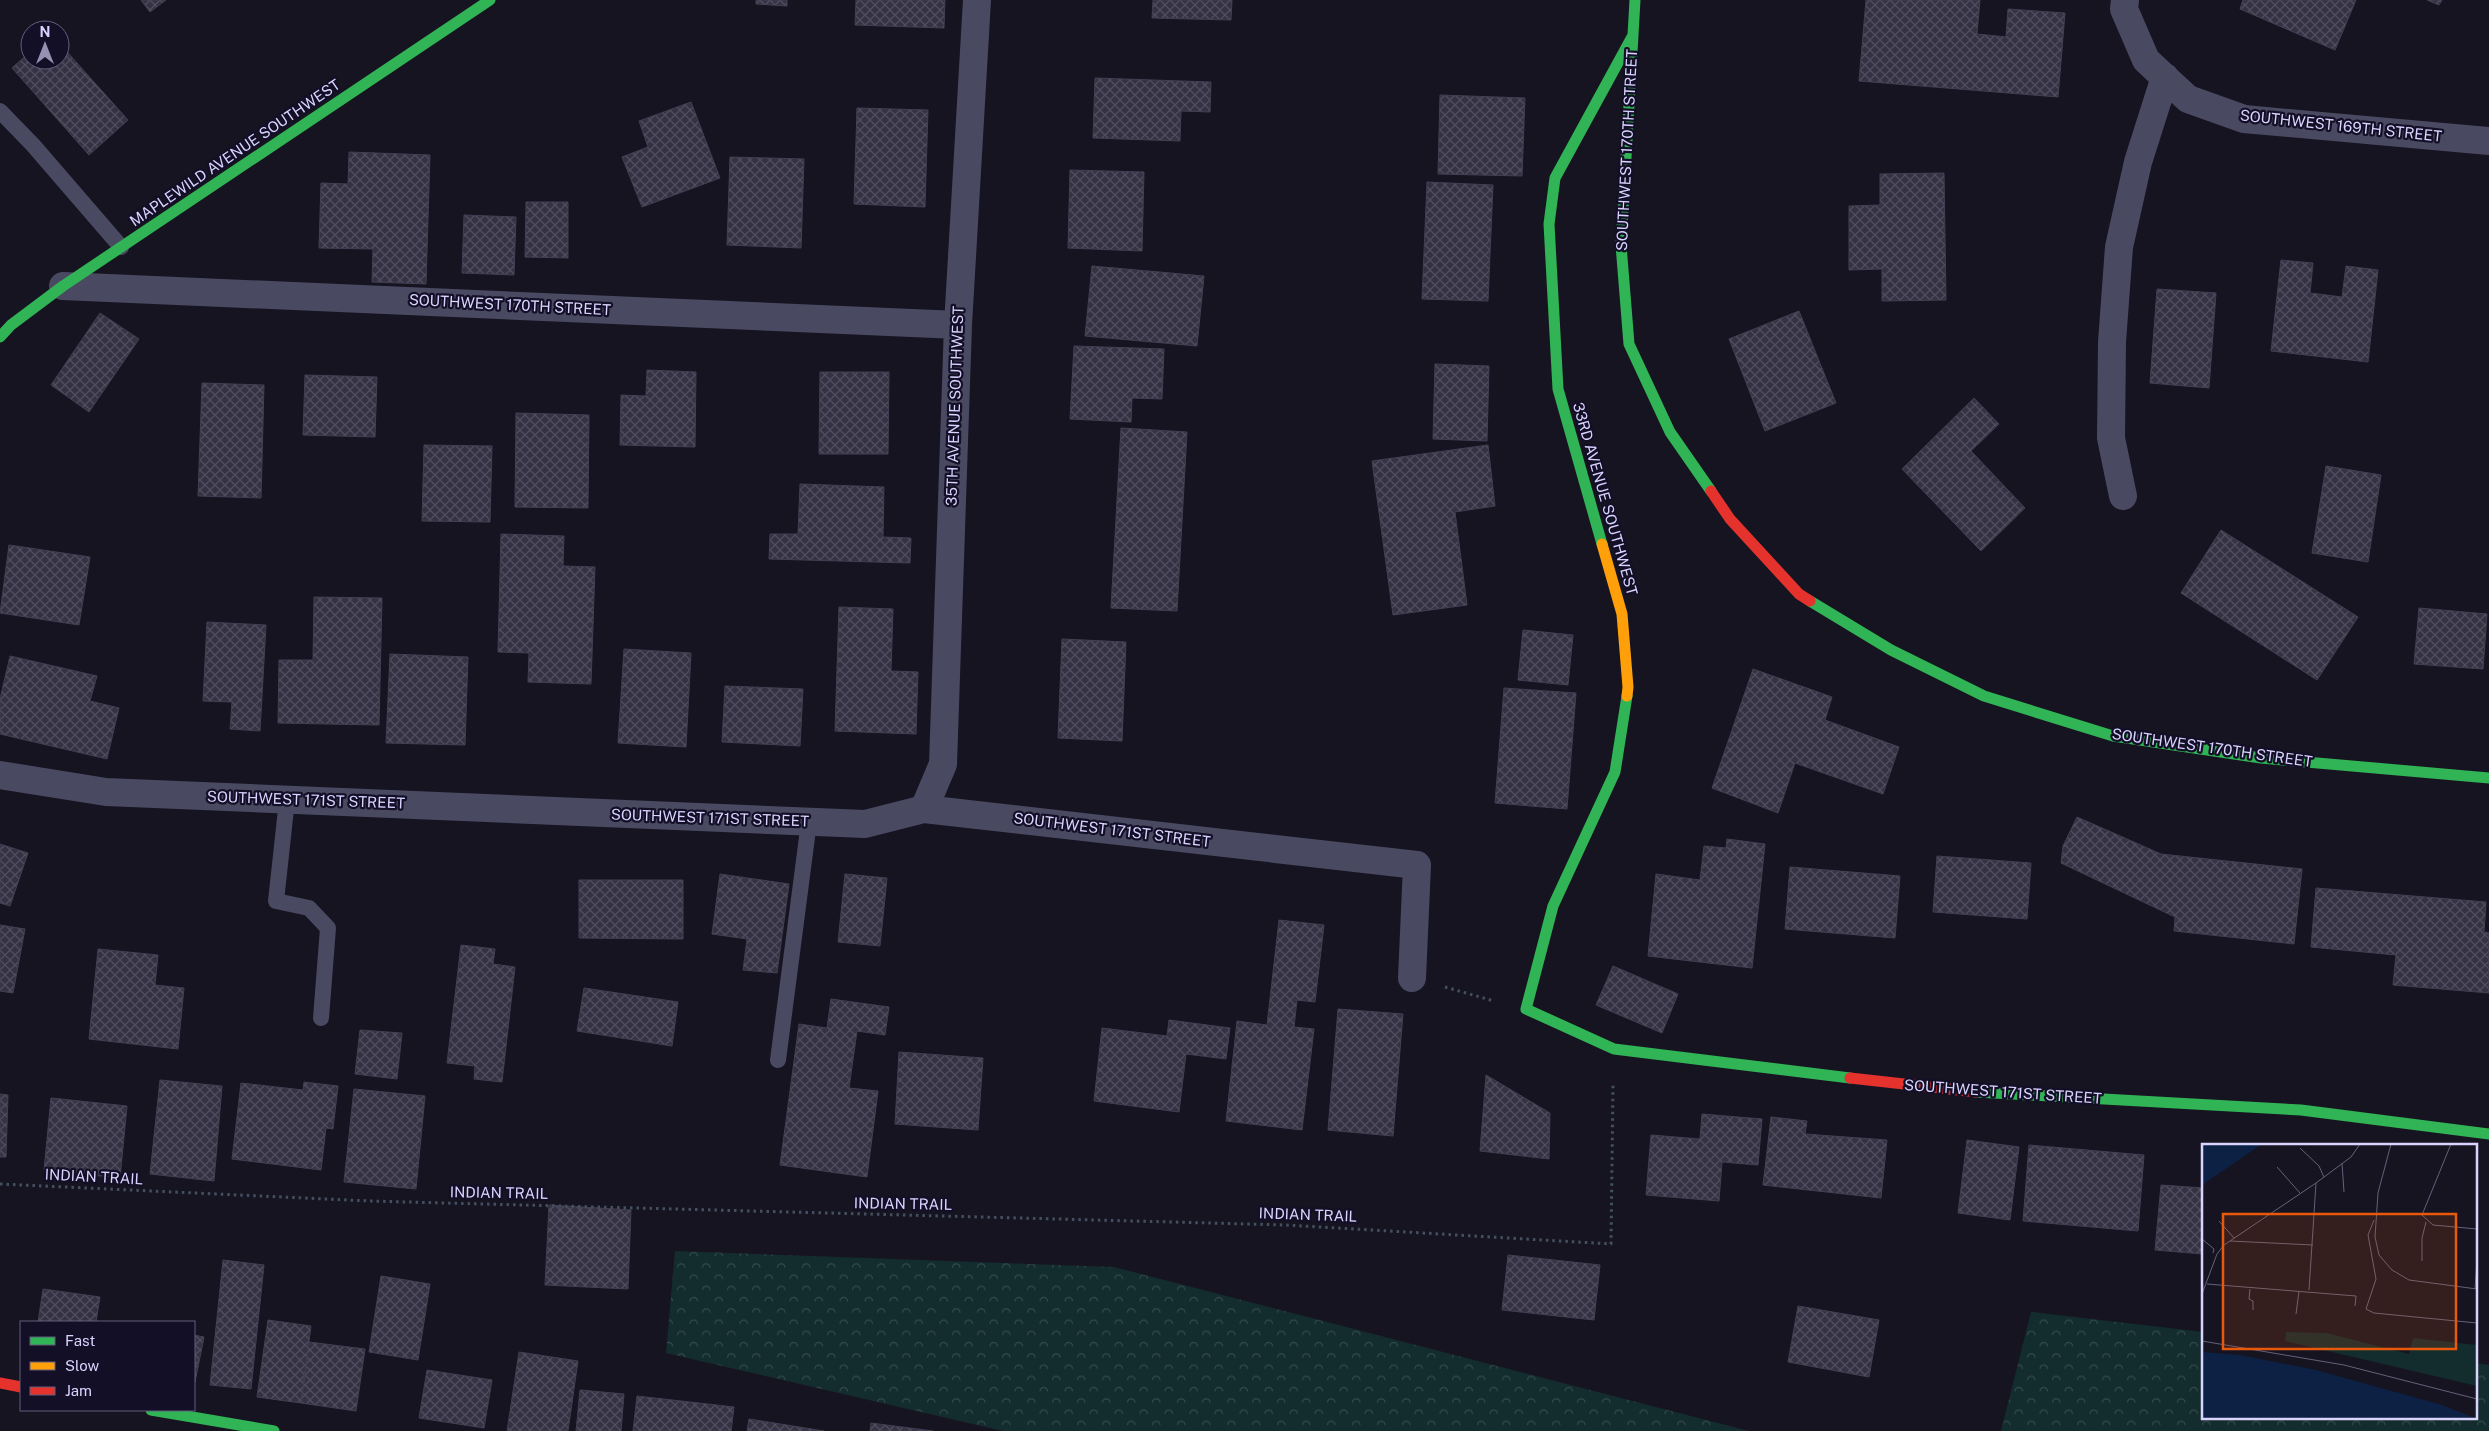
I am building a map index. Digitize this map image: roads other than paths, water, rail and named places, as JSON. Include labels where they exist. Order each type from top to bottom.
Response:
[{"type":"street","name":"MAPLEWILD AVENUE SOUTHWEST","points":[[0,337],[11,325],[63,286],[490,0]]},
{"type":"street","name":"35TH AVENUE SOUTHWEST","points":[[924,809],[943,764],[958,325],[977,0]]},
{"type":"street","name":"33RD AVENUE SOUTHWEST","points":[[1526,1009],[1553,906],[1615,772],[1628,687],[1622,614],[1558,388],[1549,224],[1555,178],[1632,37],[1635,0]]},
{"type":"street","name":"SOUTHWEST 169TH STREET","points":[[2125,4],[2146,60],[2188,99],[2244,119],[2489,141]]},
{"type":"street","name":"SOUTHWEST 170TH STREET","points":[[1632,37],[1620,245],[1629,344],[1675,440],[1730,519],[1799,594],[1891,650],[1984,696],[2113,736],[2261,758],[2489,778]]},
{"type":"street","points":[[2123,496],[2112,438],[2112,342],[2119,247],[2138,162],[2165,77]]},
{"type":"street","name":"SOUTHWEST 170TH STREET","points":[[63,286],[958,325]]},
{"type":"street","name":"SOUTHWEST 171ST STREET","points":[[0,775],[106,792],[809,822],[864,824],[924,809],[1417,865],[1412,978]]},
{"type":"street","name":"SOUTHWEST 171ST STREET","points":[[1526,1009],[1614,1049],[1945,1090],[2302,1110],[2489,1134]]},
{"type":"street","points":[[0,1383],[20,1387]]},
{"type":"street","points":[[158,1411],[274,1431]]},
{"type":"lane","points":[[0,110],[33,145],[121,247]]},
{"type":"lane","points":[[287,800],[276,901],[309,908],[328,928],[321,1018]]},
{"type":"lane","points":[[778,1060],[809,822]]}]
